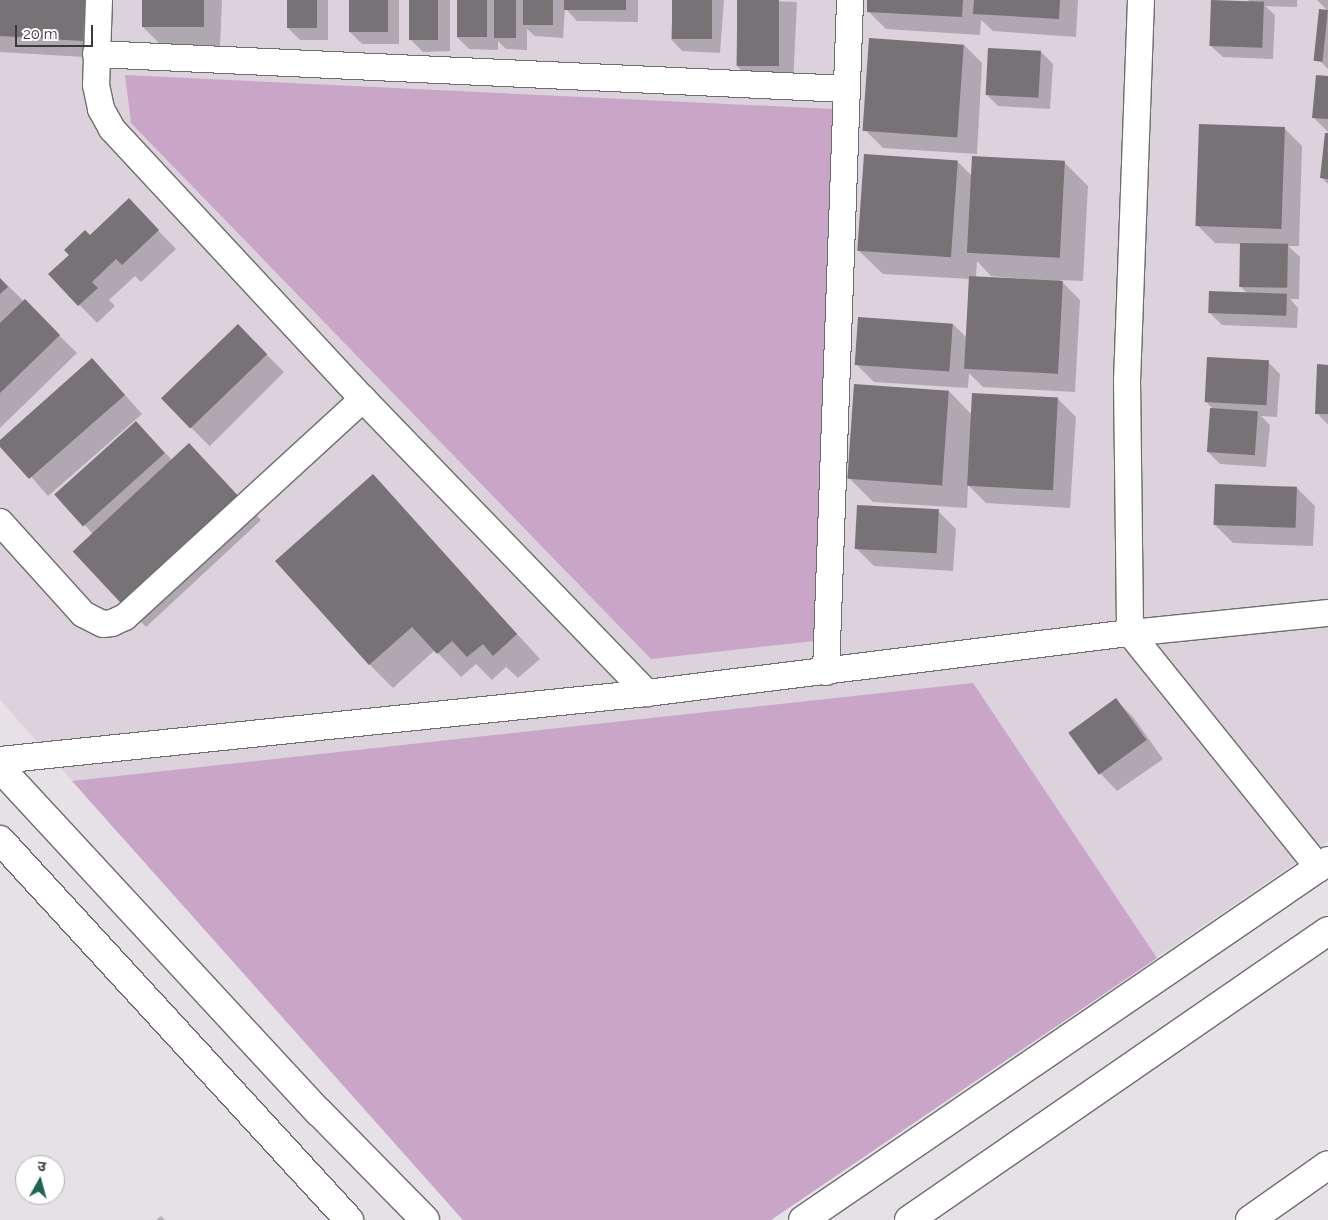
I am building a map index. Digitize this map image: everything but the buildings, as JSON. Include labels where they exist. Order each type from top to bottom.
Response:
[{"type":"street","points":[[99,0],[96,85],[101,109],[112,129],[364,399],[647,693]]},
{"type":"street","points":[[826,672],[850,0]]},
{"type":"street","points":[[803,1220],[1323,865],[1130,633],[1128,370],[1141,0]]},
{"type":"street","points":[[96,54],[847,89]]},
{"type":"street","points":[[0,522],[83,614],[104,624],[112,623],[125,618],[364,399]]},
{"type":"street","points":[[0,760],[647,693],[1130,633],[1328,613]]},
{"type":"street","points":[[0,768],[319,1112],[425,1220]]},
{"type":"street","points":[[2,846],[349,1220]]},
{"type":"street","points":[[909,1220],[1328,931]]},
{"type":"street","points":[[1250,1220],[1328,1165]]},
{"type":"shaded area","points":[[0,0],[1328,0],[1328,841],[771,1220],[463,1220],[0,700]]},
{"type":"shaded area","points":[[125,75],[833,109],[814,641],[651,659],[131,123]]},
{"type":"shaded area","points":[[973,683],[1157,958],[771,1220],[463,1220],[72,781]]}]
